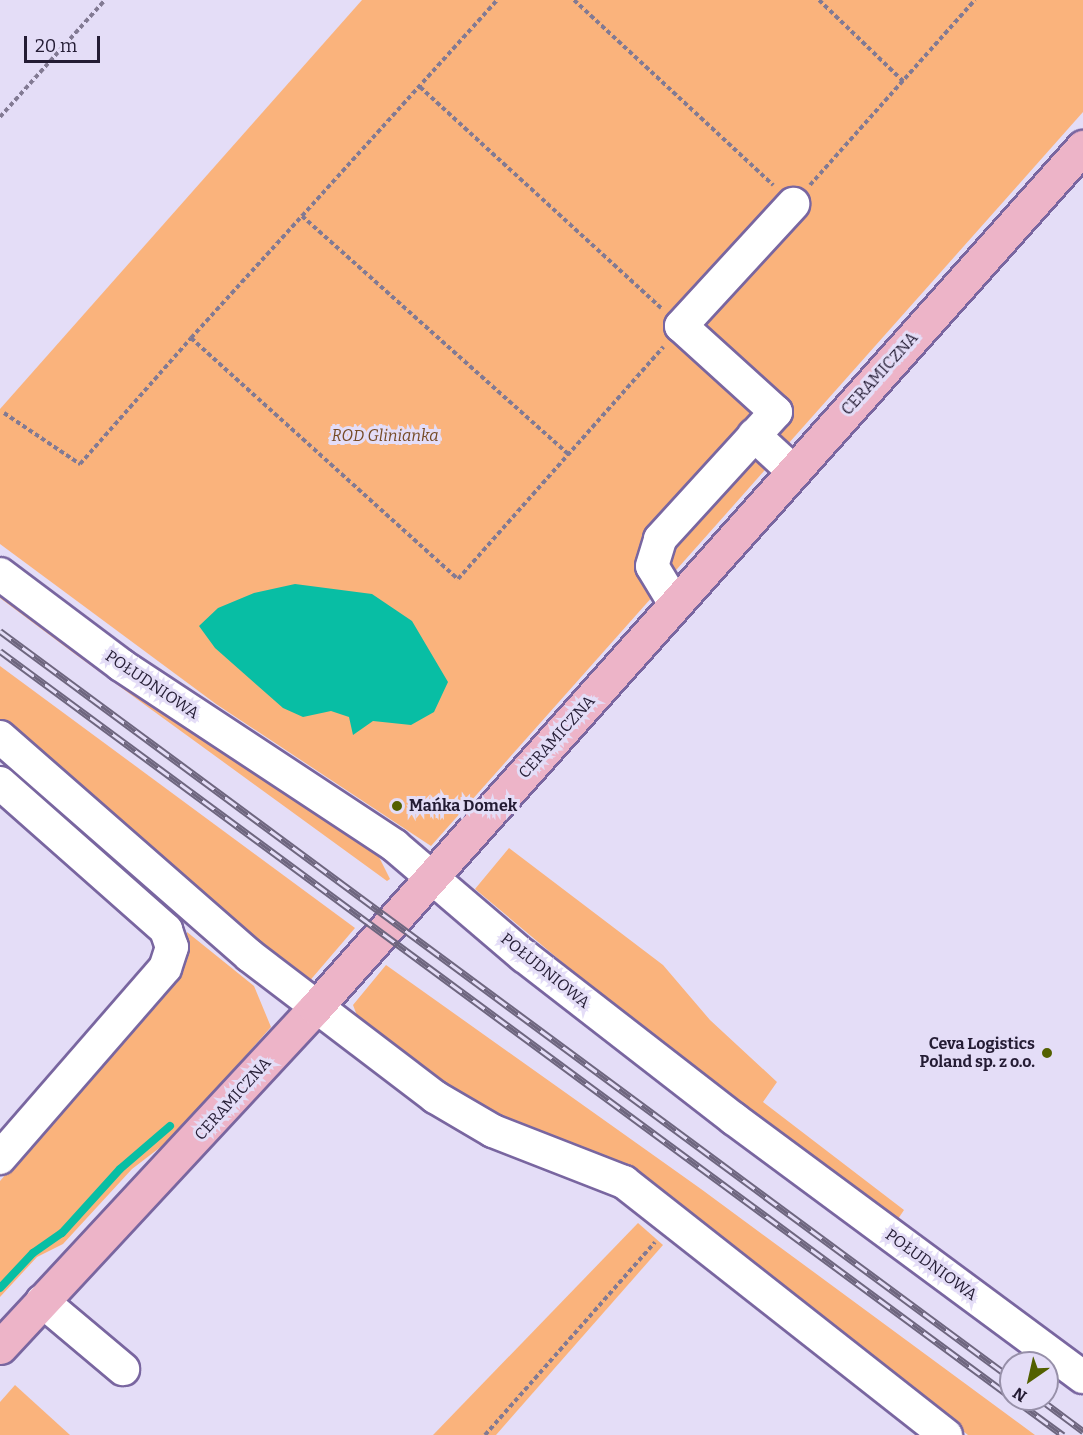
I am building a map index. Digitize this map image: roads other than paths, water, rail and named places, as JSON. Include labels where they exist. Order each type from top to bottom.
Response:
[{"type":"main road","name":"CERAMICZNA","points":[[0,1347],[128,1206],[177,1161],[1083,147]]},
{"type":"street","points":[[675,604],[652,566],[660,539],[776,412],[681,326],[794,204]]},
{"type":"street","points":[[754,435],[793,471]]},
{"type":"street","name":"POŁUDNIOWA","points":[[0,574],[121,665],[395,846],[433,876],[524,956],[724,1113],[1083,1377]]},
{"type":"street","points":[[0,737],[315,1008],[435,1097],[493,1131],[624,1182],[946,1435]]},
{"type":"street","points":[[0,783],[166,930],[172,947],[165,968],[0,1158]]},
{"type":"street","points":[[42,1301],[123,1369]]},
{"type":"waterway","points":[[0,1288],[33,1253],[62,1233],[120,1169],[170,1126]]},
{"type":"railway","points":[[0,631],[999,1369]]},
{"type":"railway","points":[[0,651],[999,1388]]},
{"type":"railway","points":[[1030,1411],[1063,1435]]},
{"type":"railway","points":[[1056,1411],[1083,1431]]},
{"type":"place","name":"Mańka Domek","points":[[397,806]]},
{"type":"place","name":"Ceva Logistics Poland sp. z o.o.","points":[[1047,1053]]},
{"type":"park label","name":"ROD Glinianka","points":[[385,436]]}]
